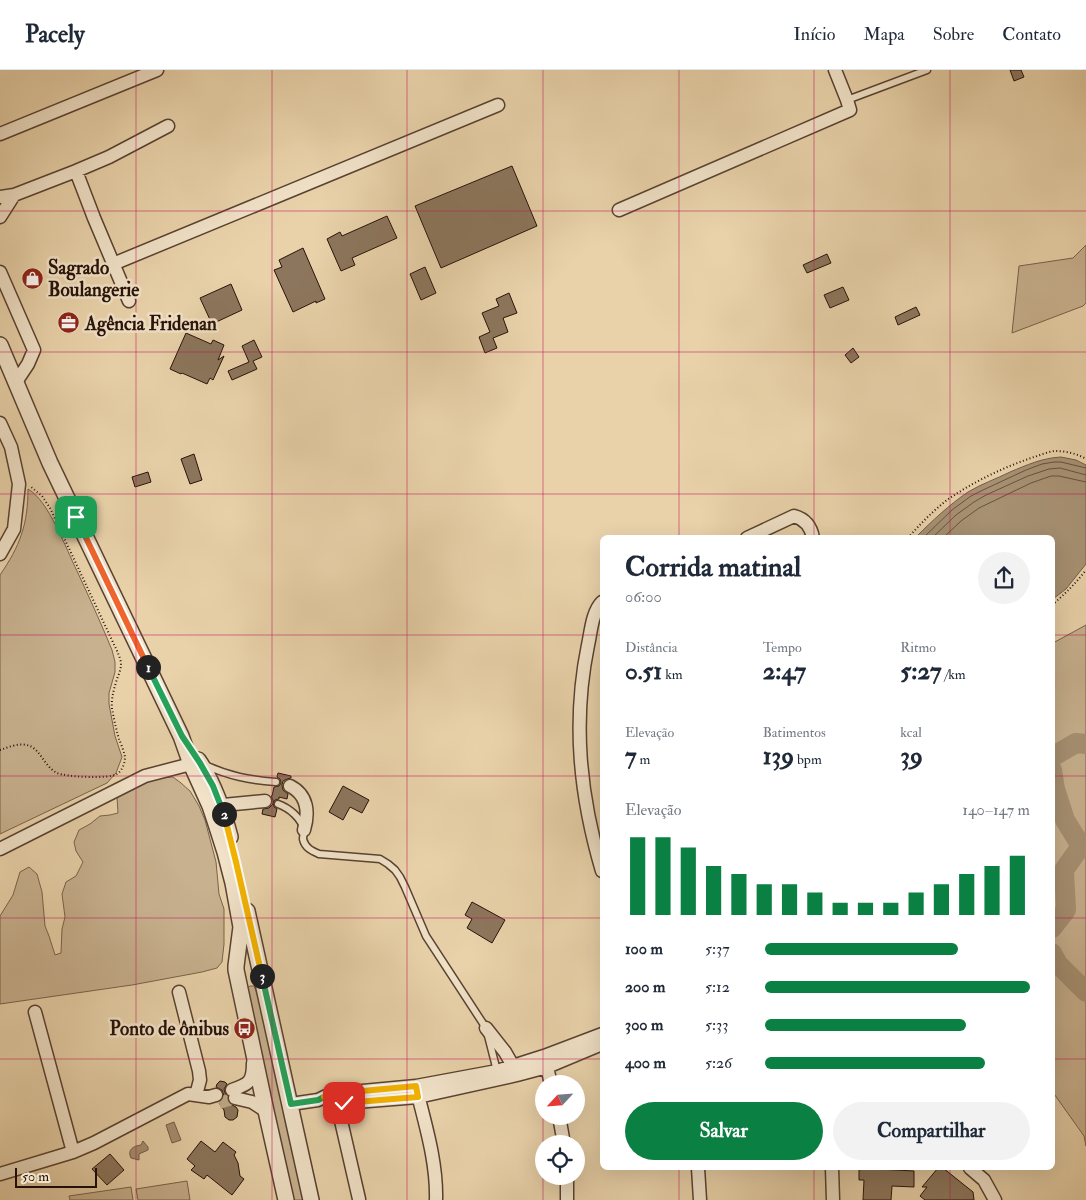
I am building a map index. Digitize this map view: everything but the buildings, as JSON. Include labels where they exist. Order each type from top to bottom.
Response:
[{"type":"street","points":[[0,134],[157,70]]},
{"type":"street","points":[[619,210],[848,105],[835,70]]},
{"type":"street","points":[[113,264],[498,106]]},
{"type":"street","points":[[0,197],[14,195],[76,171],[109,157],[168,126]]},
{"type":"street","points":[[76,171],[129,301]]},
{"type":"street","points":[[0,217],[14,195]]},
{"type":"street","points":[[0,272],[34,350],[28,364],[16,382]]},
{"type":"street","points":[[0,345],[50,462],[182,736],[196,764],[213,786],[215,805],[241,927],[236,966],[286,1200]]},
{"type":"street","points":[[0,423],[11,447],[19,484],[14,529],[0,554]]},
{"type":"street","points":[[753,535],[794,516],[801,518],[808,524],[812,535]]},
{"type":"street","points":[[600,604],[591,630],[583,669],[579,742],[586,805],[600,864]]},
{"type":"street","points":[[0,849],[145,776],[196,764]]},
{"type":"street","points":[[290,786],[301,795],[307,810],[304,830]]},
{"type":"street","points":[[215,805],[271,803]]},
{"type":"street","points":[[215,805],[236,862],[311,1200]]},
{"type":"street","points":[[240,986],[244,981],[253,979],[260,988],[264,1001],[269,1007]]},
{"type":"street","points":[[179,992],[199,1071],[200,1080],[196,1095]]},
{"type":"street","points":[[35,1012],[73,1152]]},
{"type":"street","points":[[486,1028],[505,1052],[513,1066]]},
{"type":"street","points":[[359,1199],[339,1112],[340,1105],[516,1075],[600,1035]]},
{"type":"street","points":[[291,1104],[318,1100],[341,1093],[417,1091],[513,1066],[546,1062],[600,1045]]},
{"type":"street","points":[[254,1053],[253,1076],[247,1085],[233,1094],[252,1102],[266,1111]]},
{"type":"street","points":[[546,1062],[549,1075]]},
{"type":"street","points":[[417,1091],[434,1167],[436,1200]]},
{"type":"street","points":[[0,1174],[73,1152],[94,1143],[185,1095],[218,1099]]},
{"type":"street","points":[[698,1170],[700,1200]]},
{"type":"street","points":[[832,1170],[833,1200]]},
{"type":"street","points":[[972,1170],[984,1180],[995,1200]]},
{"type":"street","points":[[567,1185],[567,1200]]},
{"type":"lane","points":[[848,105],[927,70]]},
{"type":"lane","points":[[196,764],[235,777],[276,782]]},
{"type":"lane","points":[[271,803],[285,806],[294,814],[304,830],[303,838],[310,851],[319,854],[380,859],[395,870],[405,887],[426,936],[486,1028],[497,1071]]},
{"type":"path","points":[[911,535],[947,500],[968,487],[1023,460],[1055,451],[1070,453],[1086,459]]},
{"type":"path","points":[[0,750],[22,744],[27,745],[34,749],[48,766],[57,773],[100,777],[118,774],[125,757],[112,707],[113,690],[121,665],[118,653],[50,508],[42,496],[34,489],[30,486],[19,484]]},
{"type":"path","points":[[1055,602],[1086,570]]},
{"type":"shaded area","points":[[1086,245],[1086,303],[1083,306],[1012,333],[1019,266],[1073,258]]},
{"type":"shaded area","points":[[28,489],[36,495],[50,514],[112,650],[115,672],[109,693],[109,704],[115,736],[122,757],[116,773],[107,783],[0,834],[0,575],[13,554],[22,534],[28,502]]},
{"type":"shaded area","points":[[1086,625],[1086,1146],[1084,1136],[1055,1095],[1055,642]]},
{"type":"shaded area","points":[[173,777],[190,791],[205,820],[216,862],[219,894],[224,909],[222,962],[217,968],[202,972],[132,985],[0,1004],[0,916],[13,895],[20,872],[29,867],[37,874],[42,892],[45,926],[55,955],[61,953],[62,929],[65,917],[62,894],[66,882],[76,876],[83,862],[76,851],[74,842],[79,830],[100,816],[118,813],[117,797],[127,790],[157,778]]},
{"type":"shaded area","points":[[254,986],[259,998],[303,1200],[293,1200],[246,989]]},
{"type":"shaded area","points":[[187,1181],[190,1200],[138,1200],[136,1189]]},
{"type":"shaded area","points":[[131,1187],[133,1200],[70,1200],[69,1196]]},
{"type":"water","points":[[1061,457],[1076,460],[1086,465],[1086,564],[1066,589],[1055,597],[1055,535],[918,535],[947,508],[973,489],[1029,464]]},
{"type":"water","points":[[174,1122],[181,1140],[172,1143],[166,1125]]},
{"type":"water","points":[[143,1141],[148,1150],[139,1154],[139,1160],[131,1158],[130,1153],[132,1149],[141,1145]]},
{"type":"waterway","points":[[1055,755],[1076,743],[1086,744]]},
{"type":"waterway","points":[[1055,789],[1065,820],[1081,846],[1064,870],[1066,910],[1055,924]]},
{"type":"waterway","points":[[1055,958],[1058,964],[1086,992]]},
{"type":"tunnel","points":[[219,1103],[235,1098]]},
{"type":"place","name":"Sagrado Boulangerie","points":[[32,278]]},
{"type":"place","name":"Agência Fridenan","points":[[69,323]]},
{"type":"place","name":"Ponto de ônibus","points":[[245,1028]]},
{"type":"route","points":[[76,517],[182,736],[213,786],[220,804],[236,862],[291,1104],[318,1100],[341,1093],[416,1086],[418,1097],[344,1103]]}]
